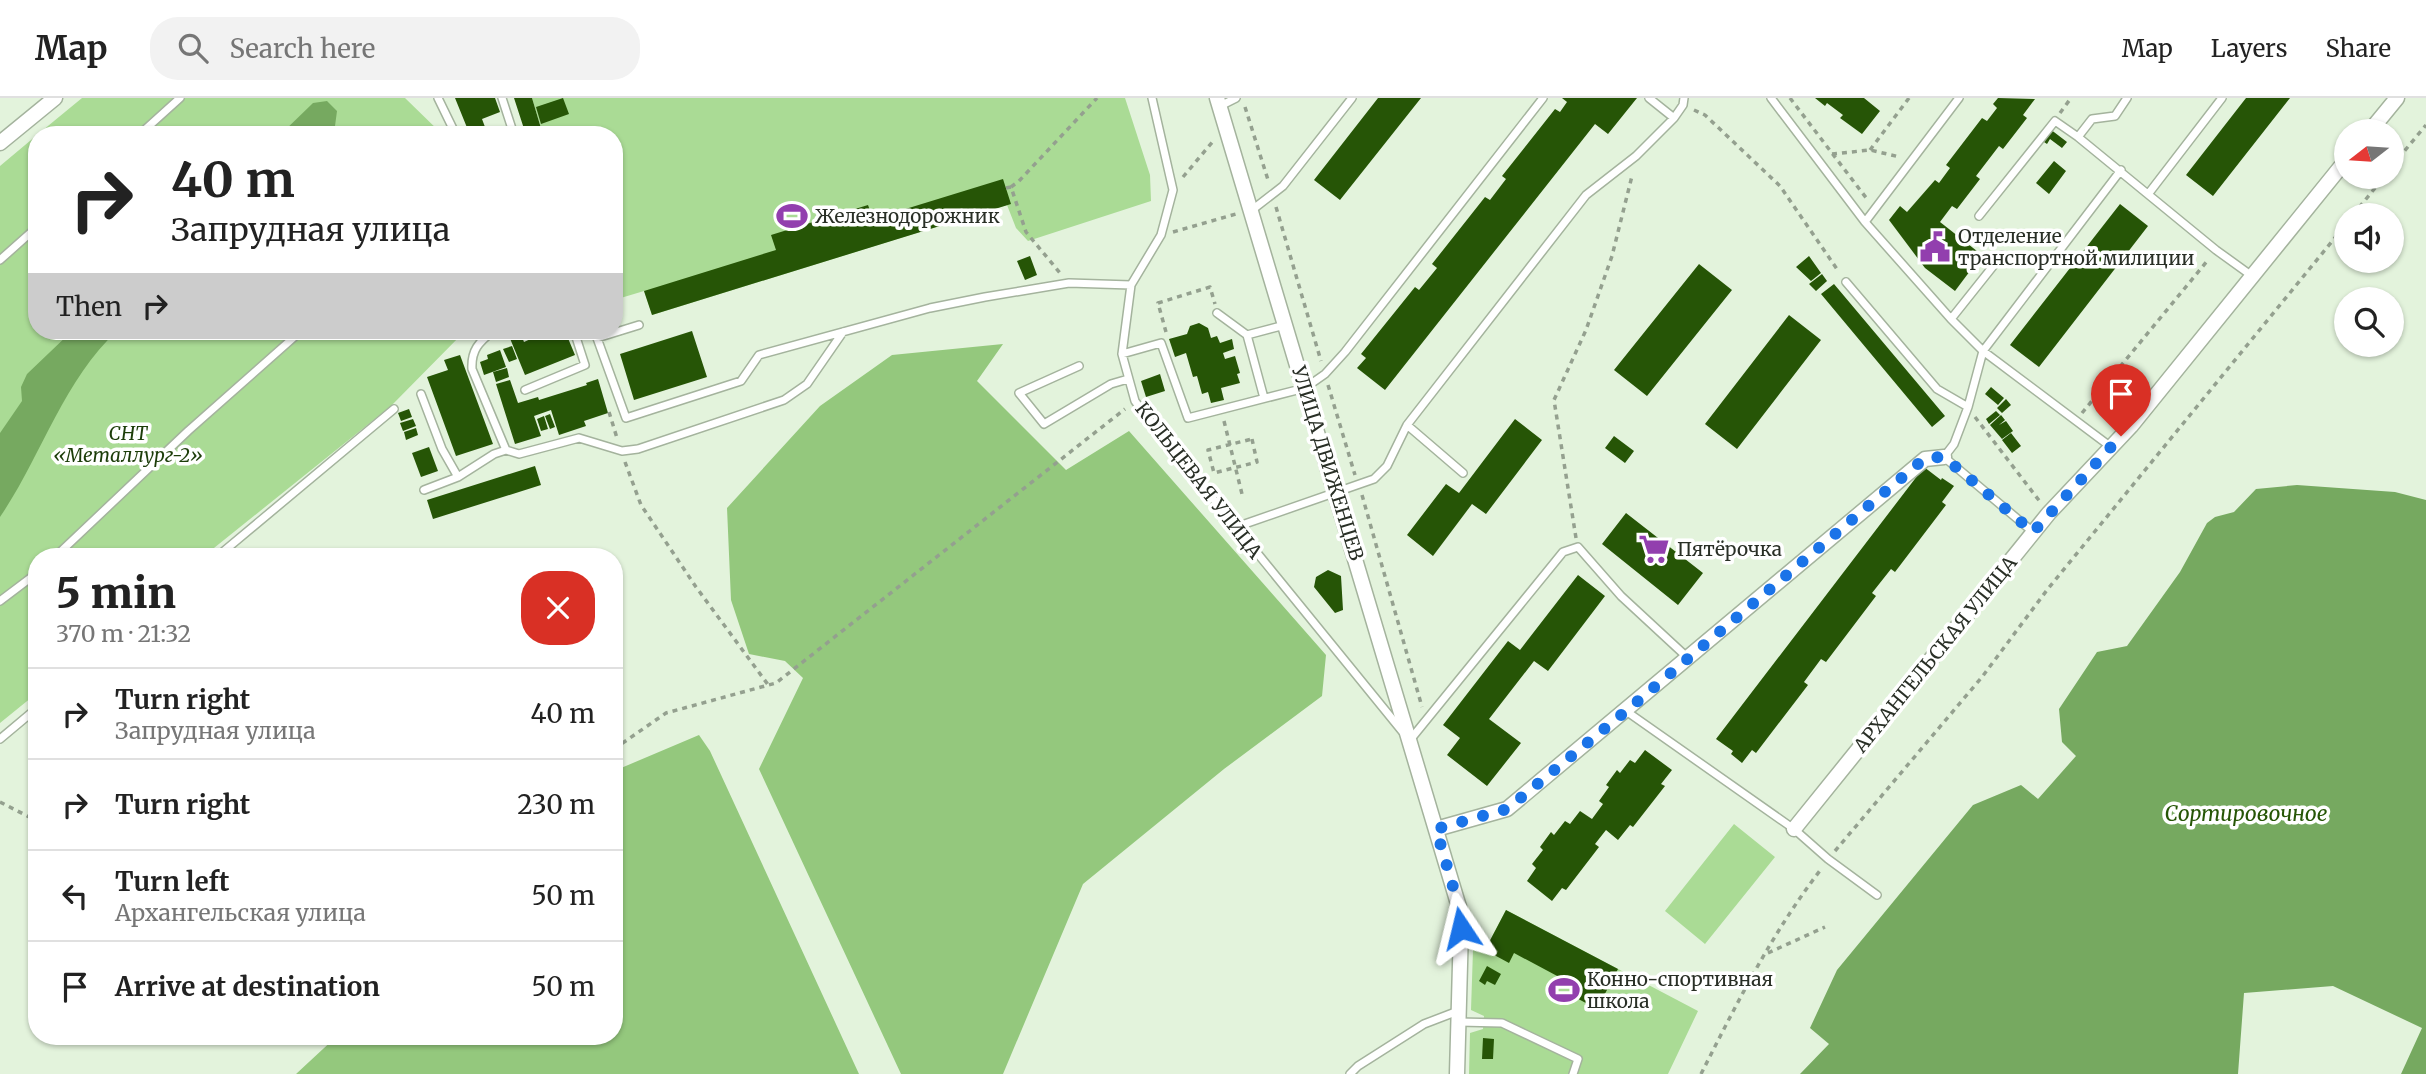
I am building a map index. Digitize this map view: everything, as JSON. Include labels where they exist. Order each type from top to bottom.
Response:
[{"type":"street","points":[[0,142],[55,98]]},
{"type":"street","points":[[2380,119],[2397,98]]},
{"type":"street","name":"УЛИЦА ДВИЖЕНЦЕВ","points":[[1219,102],[1459,907],[1461,928],[1457,1074]]},
{"type":"street","name":"АРХАНГЕЛЬСКАЯ УЛИЦА","points":[[1794,829],[2033,532],[2131,426],[2334,175]]},
{"type":"street","points":[[1436,829],[1507,809],[1925,458],[1944,457]]},
{"type":"lane","points":[[149,126],[180,98]]},
{"type":"lane","points":[[438,98],[452,126]]},
{"type":"lane","points":[[502,98],[511,126]]},
{"type":"lane","name":"КОЛЬЦЕВАЯ УЛИЦА","points":[[1152,98],[1173,190],[1161,235],[1131,285],[1122,354],[1135,401],[1410,740]]},
{"type":"lane","points":[[1219,102],[1239,98]]},
{"type":"lane","points":[[1252,209],[1283,186],[1352,98]]},
{"type":"lane","points":[[1122,354],[1161,343],[1188,418],[1305,388],[1325,374],[1345,352],[1543,98]]},
{"type":"lane","points":[[1649,98],[1674,118]]},
{"type":"lane","points":[[1771,98],[1865,222],[1951,319],[1983,351],[2111,447]]},
{"type":"lane","points":[[1865,222],[1959,98]]},
{"type":"lane","points":[[2078,136],[2092,119],[2115,116],[2127,98]]},
{"type":"lane","points":[[2149,193],[2222,98]]},
{"type":"lane","points":[[1236,527],[1374,479],[1387,466],[1407,425],[1586,195],[1636,156],[1674,118],[1684,101]]},
{"type":"lane","points":[[1979,216],[2055,121],[2078,136],[2216,250],[2252,276]]},
{"type":"lane","points":[[2033,532],[1944,457],[1954,444],[1968,407],[1983,351],[2121,170]]},
{"type":"lane","points":[[0,260],[28,235]]},
{"type":"lane","points":[[1951,319],[2002,255]]},
{"type":"lane","points":[[1846,282],[1937,389],[1968,407]]},
{"type":"lane","points":[[598,340],[626,418],[741,381],[759,355],[930,308],[1069,283],[1131,285]]},
{"type":"lane","points":[[1217,313],[1247,335],[1264,398]]},
{"type":"lane","points":[[1247,335],[1286,324]]},
{"type":"lane","points":[[623,330],[639,325]]},
{"type":"lane","points":[[424,491],[458,477],[494,454],[506,450],[519,454],[579,438],[622,451],[638,449],[784,400],[807,384],[843,332]]},
{"type":"lane","points":[[64,548],[188,431],[291,340]]},
{"type":"lane","points":[[482,340],[477,344],[471,358],[472,369],[506,450]]},
{"type":"lane","points":[[524,390],[585,365],[577,340]]},
{"type":"lane","points":[[1079,366],[1020,393],[1044,424],[1111,384],[1128,379]]},
{"type":"lane","points":[[421,394],[442,449],[458,477]]},
{"type":"lane","points":[[228,548],[394,409]]},
{"type":"lane","points":[[1407,425],[1463,472]]},
{"type":"lane","points":[[1410,740],[1563,552],[1578,547],[1621,596],[1688,659]]},
{"type":"lane","points":[[0,601],[28,580]]},
{"type":"lane","points":[[1626,711],[1794,829],[1828,859],[1877,895]]},
{"type":"lane","points":[[0,739],[28,716]]},
{"type":"lane","points":[[1350,1074],[1358,1066],[1424,1024],[1458,1017],[1502,1023],[1578,1059],[1573,1074]]},
{"type":"path","points":[[1069,283],[1026,232],[1008,188],[1019,181],[1097,98]]},
{"type":"path","points":[[1239,98],[1272,194],[1426,720]]},
{"type":"path","points":[[1790,98],[1874,209]]},
{"type":"path","points":[[1870,150],[1909,98]]},
{"type":"path","points":[[2055,121],[2071,98]]},
{"type":"path","points":[[1684,101],[1705,115],[1780,186],[1846,282]]},
{"type":"path","points":[[1173,190],[1226,125]]},
{"type":"path","points":[[2404,152],[2426,125]]},
{"type":"path","points":[[1832,153],[1870,150],[1912,160]]},
{"type":"path","points":[[1578,547],[1554,400],[1586,330],[1612,256],[1636,156]]},
{"type":"path","points":[[2363,203],[2374,189]]},
{"type":"path","points":[[1161,235],[1252,209]]},
{"type":"path","points":[[1702,1074],[1793,905],[1828,859],[1982,677],[2047,590],[2334,239]]},
{"type":"path","points":[[2076,420],[2216,250]]},
{"type":"path","points":[[1161,343],[1166,332],[1158,303],[1210,287],[1217,313]]},
{"type":"path","points":[[623,743],[666,712],[776,683],[1135,401]]},
{"type":"path","points":[[607,406],[640,505],[696,587],[769,685]]},
{"type":"path","points":[[1968,407],[2049,513]]},
{"type":"path","points":[[1221,409],[1242,494]]},
{"type":"path","points":[[1252,439],[1257,462],[1236,467],[1214,473],[1208,450],[1252,439]]},
{"type":"path","points":[[0,802],[28,816]]},
{"type":"path","points":[[1766,954],[1825,927]]},
{"type":"green space","points":[[82,98],[405,98],[434,126],[48,126]]},
{"type":"green space","name":"Железнодорожник","points":[[532,98],[1125,98],[1150,175],[1151,201],[1028,241],[1016,228],[1007,205],[652,315],[644,291],[623,297],[623,126],[540,126]]},
{"type":"green space","name":"СНТ «Металлург-2»","points":[[28,143],[28,340],[456,340],[391,406],[214,548],[28,548],[28,700],[0,723],[0,166]]},
{"type":"green space","points":[[1734,824],[1775,857],[1705,944],[1665,911]]},
{"type":"green space","name":"Конно-спортивная школа","points":[[1506,910],[1698,1011],[1668,1074],[1469,1074],[1470,1033],[1483,1029],[1484,1016],[1471,1010],[1473,950],[1485,950]]},
{"type":"shaded area","points":[[1003,344],[977,381],[1066,470],[1129,431],[1326,655],[1322,696],[1224,769],[1083,884],[1003,1074],[901,1074],[759,769],[803,678],[785,661],[749,654],[731,600],[727,508],[820,406],[892,355]]},
{"type":"shaded area","points":[[699,735],[710,751],[859,1074],[296,1074],[327,1045],[623,1045],[623,767]]},
{"type":"water","points":[[327,101],[337,111],[335,126],[289,126],[313,103]]},
{"type":"water","points":[[63,340],[108,340],[67,396],[0,517],[0,433],[22,401],[21,387],[27,374]]},
{"type":"water","name":"Сортировочное","points":[[2297,485],[2395,492],[2426,500],[2426,1074],[2401,1074],[2422,1028],[2333,986],[2244,993],[2238,1074],[1800,1074],[1829,1044],[1810,1028],[1837,970],[1973,805],[2021,785],[2038,799],[2076,756],[2062,742],[2059,709],[2097,652],[2127,646],[2180,572],[2207,523],[2215,517],[2234,512],[2256,489]]},
{"type":"building","points":[[455,98],[495,98],[500,112],[482,119],[485,126],[466,126]]},
{"type":"building","points":[[514,98],[532,98],[540,126],[523,126]]},
{"type":"building","points":[[563,98],[569,114],[541,124],[536,107]]},
{"type":"building","points":[[1378,98],[1421,98],[1340,200],[1314,180]]},
{"type":"building","points":[[1562,98],[1637,98],[1608,134],[1595,124],[1385,390],[1357,368],[1366,358],[1361,354],[1415,287],[1419,290],[1437,268],[1432,264],[1485,197],[1490,200],[1506,179],[1502,176],[1555,109],[1560,112],[1567,102]]},
{"type":"building","points":[[1815,98],[1864,98],[1880,111],[1862,134],[1840,118],[1843,115]]},
{"type":"building","points":[[1998,98],[2035,99],[2023,115],[2027,118],[2003,149],[1999,146],[1976,176],[1980,179],[1957,209],[1952,206],[1940,222],[1982,255],[1955,291],[1925,268],[1889,220],[1900,206],[1907,212],[1935,180],[1939,183],[1950,168],[1946,165],[1982,118],[1987,121],[1997,108],[1993,104]]},
{"type":"building","points":[[2246,98],[2290,98],[2213,196],[2186,175]]},
{"type":"building","points":[[2050,129],[2067,142],[2062,148],[2050,139],[2047,144],[2041,140]]},
{"type":"building","points":[[2054,161],[2066,171],[2049,194],[2036,183]]},
{"type":"building","points":[[1003,179],[1011,204],[652,315],[644,291],[776,250],[771,235],[868,205],[873,219]]},
{"type":"building","points":[[2120,204],[2148,226],[2039,367],[2010,345]]},
{"type":"building","points":[[1030,256],[1037,275],[1025,280],[1017,261]]},
{"type":"building","points":[[1809,256],[1821,273],[1811,281],[1796,267]]},
{"type":"building","points":[[1699,264],[1732,290],[1647,396],[1614,370]]},
{"type":"building","points":[[1822,274],[1827,281],[1816,291],[1809,284]]},
{"type":"building","points":[[1834,284],[1945,416],[1932,427],[1821,294]]},
{"type":"building","points":[[1789,315],[1821,340],[1737,449],[1705,424]]},
{"type":"building","points":[[1199,323],[1208,328],[1211,338],[1217,336],[1220,343],[1232,339],[1234,349],[1223,353],[1225,359],[1235,356],[1240,383],[1221,388],[1224,400],[1211,403],[1208,392],[1202,394],[1197,376],[1193,377],[1186,353],[1175,357],[1169,339],[1187,334],[1190,326]]},
{"type":"building","points":[[692,331],[707,377],[634,400],[620,354]]},
{"type":"building","points":[[511,340],[569,340],[575,355],[525,375]]},
{"type":"building","points":[[512,346],[517,359],[509,362],[503,349]]},
{"type":"building","points":[[500,350],[506,367],[484,375],[480,362],[488,359],[487,355]]},
{"type":"building","points":[[460,355],[493,444],[456,456],[427,377],[448,370],[444,360]]},
{"type":"building","points":[[507,368],[509,377],[496,382],[493,372]]},
{"type":"building","points":[[1160,374],[1165,391],[1146,397],[1141,381]]},
{"type":"building","points":[[598,379],[608,413],[584,421],[586,426],[559,435],[551,410],[534,416],[541,436],[515,444],[496,384],[510,380],[518,403],[538,397],[539,400]]},
{"type":"building","points":[[1991,387],[2004,398],[1998,405],[1985,394]]},
{"type":"building","points":[[2006,399],[2011,405],[2002,413],[1997,408]]},
{"type":"building","points":[[409,409],[412,417],[401,421],[398,413]]},
{"type":"building","points":[[1996,411],[2000,415],[1989,424],[1986,419]]},
{"type":"building","points":[[550,414],[555,427],[550,429],[545,416]]},
{"type":"building","points":[[2001,415],[2005,420],[1999,425],[2006,421],[2013,431],[2002,439],[1990,425]]},
{"type":"building","points":[[544,416],[548,429],[541,431],[537,419]]},
{"type":"building","points":[[413,419],[416,426],[403,431],[400,423]]},
{"type":"building","points":[[1515,419],[1542,440],[1486,514],[1472,504],[1433,556],[1407,535],[1446,484],[1459,493]]},
{"type":"building","points":[[416,428],[418,435],[406,440],[404,432]]},
{"type":"building","points":[[2011,433],[2021,446],[2012,453],[2002,440]]},
{"type":"building","points":[[1614,436],[1634,451],[1625,463],[1605,448]]},
{"type":"building","points":[[429,447],[438,471],[421,477],[412,453]]},
{"type":"building","points":[[535,466],[541,485],[433,519],[427,500]]},
{"type":"building","points":[[1924,467],[1954,486],[1942,502],[1946,505],[1895,572],[1891,569],[1872,593],[1876,596],[1826,662],[1821,659],[1804,682],[1808,685],[1756,753],[1752,750],[1742,763],[1731,754],[1733,751],[1716,739]]},
{"type":"building","points":[[1626,513],[1703,573],[1678,605],[1602,544]]},
{"type":"building","points":[[1328,570],[1341,576],[1343,610],[1335,613],[1314,587],[1316,577]]},
{"type":"building","points":[[1578,575],[1605,596],[1548,671],[1534,661],[1489,719],[1521,743],[1487,786],[1447,755],[1460,738],[1443,725],[1508,641],[1520,650]]},
{"type":"building","points":[[1645,750],[1672,770],[1661,784],[1665,786],[1633,827],[1630,825],[1618,840],[1606,830],[1595,844],[1599,847],[1566,890],[1562,888],[1552,901],[1527,881],[1536,868],[1532,864],[1543,850],[1540,847],[1551,832],[1554,835],[1565,821],[1570,824],[1580,811],[1592,819],[1603,804],[1599,801],[1609,787],[1606,785],[1617,770],[1620,773],[1630,760],[1635,763]]},
{"type":"building","points":[[1506,910],[1618,969],[1597,1009],[1569,994],[1574,985],[1514,953],[1509,963],[1485,950]]},
{"type":"building","points":[[1487,966],[1501,974],[1495,985],[1487,981],[1485,985],[1479,981]]},
{"type":"building","points":[[1483,1038],[1494,1039],[1493,1059],[1482,1059]]},
{"type":"place","name":"Железнодорожник","points":[[792,216]]},
{"type":"place","name":"Отделение транспортной милиции","points":[[1935,247]]},
{"type":"place","name":"Пятёрочка","points":[[1654,549]]},
{"type":"place","name":"Конно-спортивная школа","points":[[1564,990]]},
{"type":"route","points":[[1461,928],[1459,907],[1436,829],[1507,809],[1925,458],[1944,457],[2033,532],[2121,436]]}]
